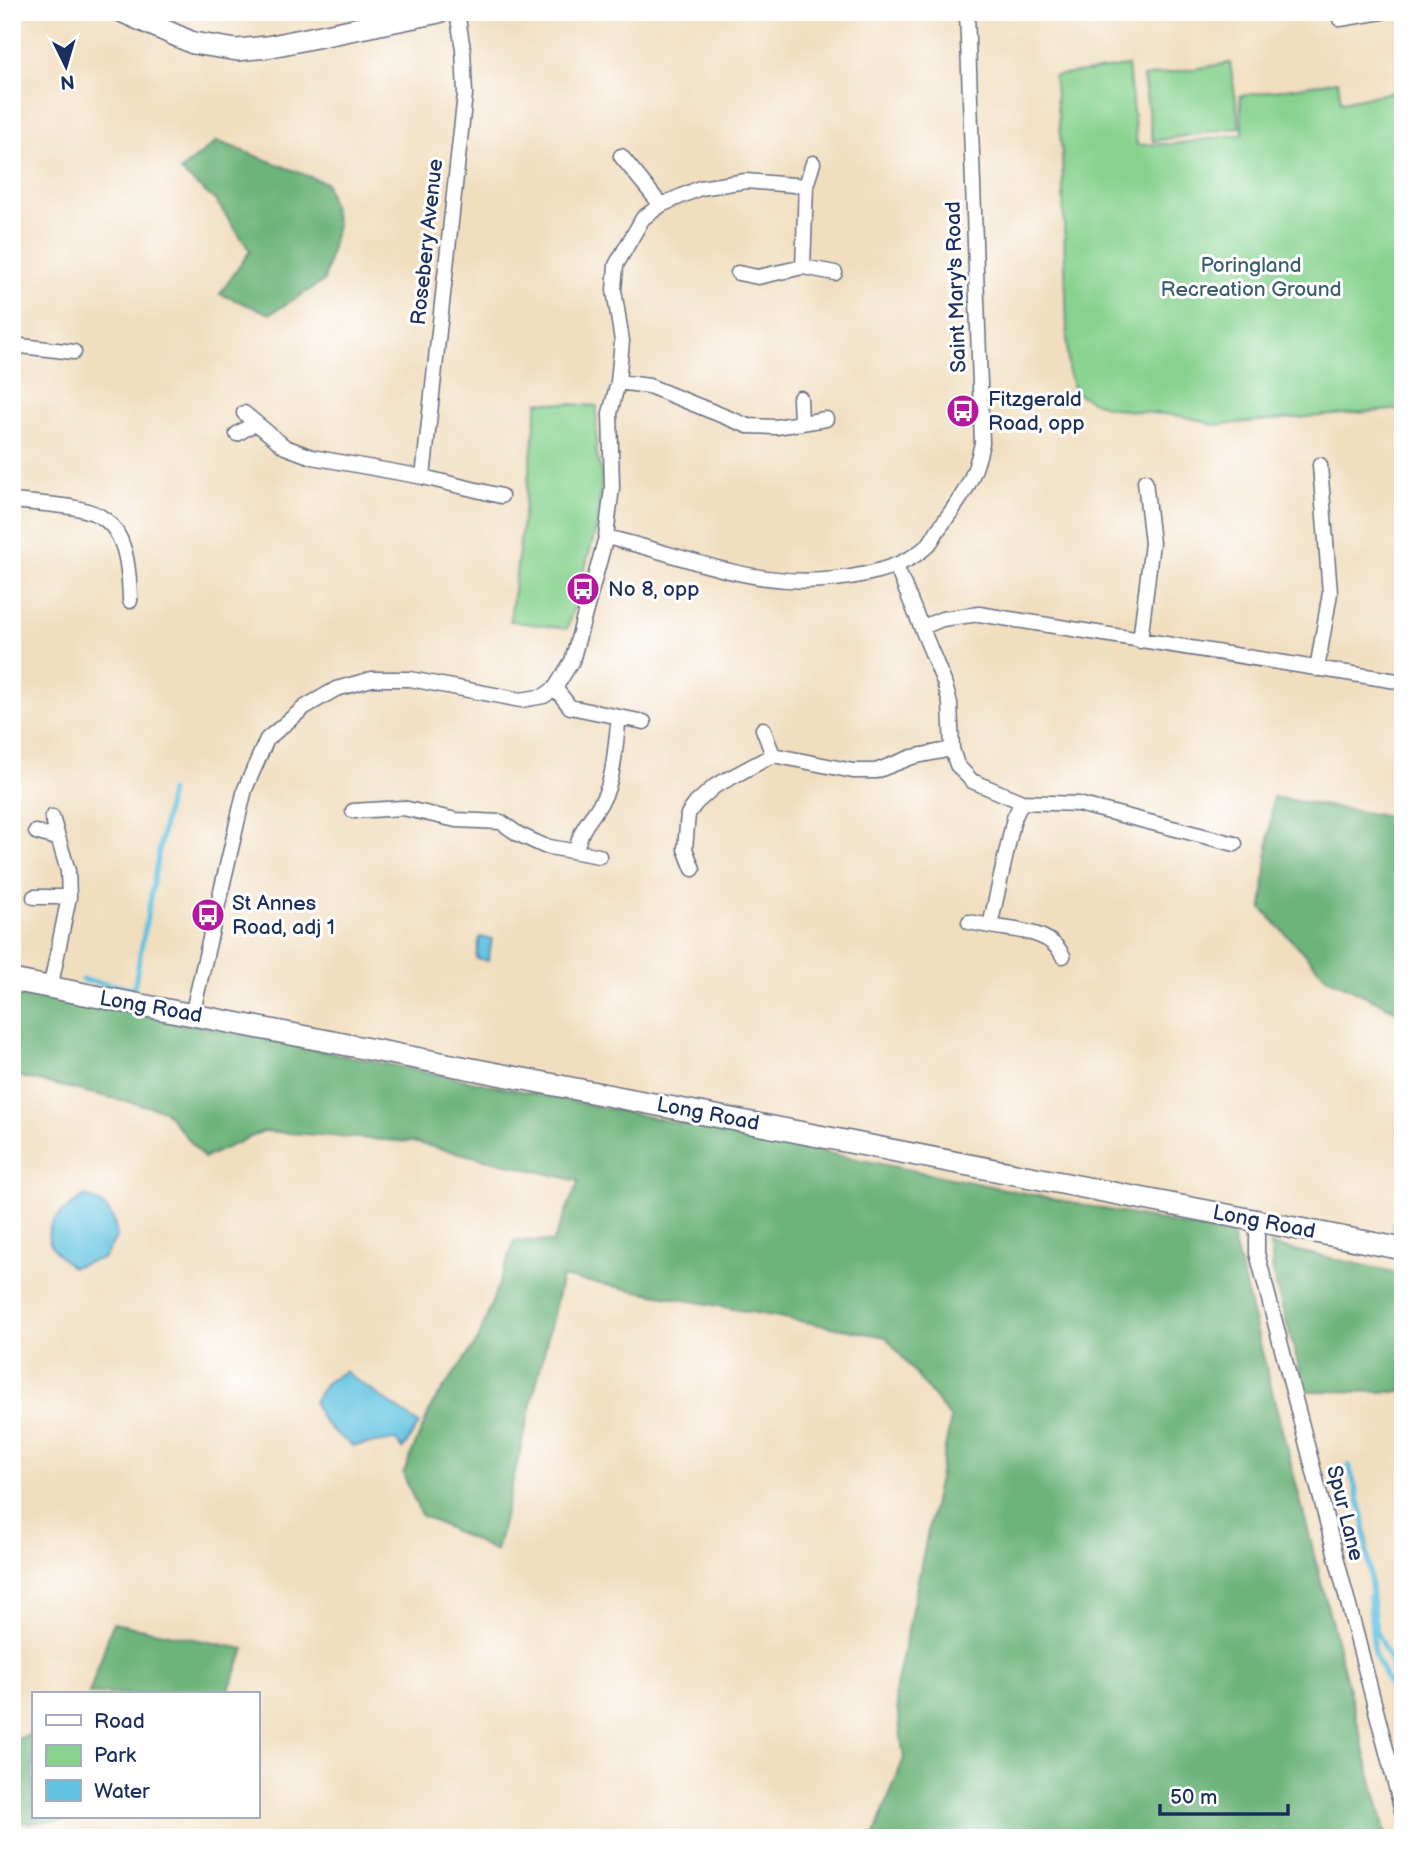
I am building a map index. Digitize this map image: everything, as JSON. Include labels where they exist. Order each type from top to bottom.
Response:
[{"type":"street","points":[[123,12],[193,43],[237,50],[267,47],[439,12]]},
{"type":"street","name":"Rosebery Avenue","points":[[423,477],[465,94],[463,50],[457,12]]},
{"type":"street","name":"Saint Mary's Road","points":[[606,537],[657,548],[706,566],[797,583],[849,578],[896,566],[928,545],[953,512],[976,472],[982,443],[967,12]]},
{"type":"street","points":[[1340,19],[1382,12]]},
{"type":"street","points":[[621,156],[661,205]]},
{"type":"street","points":[[803,267],[806,186],[813,163]]},
{"type":"street","points":[[192,1015],[245,789],[267,739],[305,707],[336,689],[372,679],[410,679],[521,700],[544,696],[555,688],[572,661],[606,537],[612,487],[610,413],[618,382],[622,341],[614,290],[616,265],[643,218],[661,205],[700,188],[746,181],[806,186]]},
{"type":"street","points":[[738,273],[758,277],[803,267],[835,273]]},
{"type":"street","points":[[12,345],[74,352]]},
{"type":"street","points":[[618,382],[649,386],[748,426],[826,419]]},
{"type":"street","points":[[800,398],[801,423]]},
{"type":"street","points":[[237,434],[249,418],[285,447],[312,457],[423,477],[501,496]]},
{"type":"street","points":[[1317,669],[1329,593],[1320,465]]},
{"type":"street","points":[[1140,641],[1152,543],[1145,481]]},
{"type":"street","points":[[12,501],[82,508],[109,523],[121,537],[130,560],[130,601]]},
{"type":"street","points":[[896,566],[923,627],[950,703],[952,748],[957,765],[972,781],[1022,802],[1078,804],[1235,844]]},
{"type":"street","points":[[923,627],[942,619],[979,614],[1403,682]]},
{"type":"street","points":[[555,688],[570,707],[644,722]]},
{"type":"street","points":[[576,851],[580,831],[603,800],[608,787],[619,718]]},
{"type":"street","points":[[763,729],[773,755]]},
{"type":"street","points":[[693,869],[685,849],[688,814],[715,786],[773,755],[853,771],[876,771],[912,757],[952,748]]},
{"type":"street","points":[[990,926],[1014,818],[1022,802]]},
{"type":"street","points":[[354,811],[403,808],[456,820],[501,822],[518,834],[544,846],[599,856]]},
{"type":"street","points":[[50,989],[69,897],[68,871],[56,838],[52,817]]},
{"type":"street","points":[[36,832],[56,838]]},
{"type":"street","points":[[34,897],[69,897]]},
{"type":"street","points":[[969,922],[1044,936],[1057,943],[1063,956]]},
{"type":"street","name":"Long Road","points":[[12,980],[1403,1249]]},
{"type":"street","name":"Spur Lane","points":[[1256,1221],[1257,1253],[1371,1702],[1403,1814]]},
{"type":"green space","points":[[1230,63],[1240,127],[1153,141],[1143,77]]},
{"type":"green space","name":"Poringland Recreation Ground","points":[[1128,66],[1137,145],[1174,144],[1243,134],[1240,96],[1338,81],[1341,102],[1403,90],[1403,409],[1213,425],[1196,419],[1107,406],[1074,391],[1068,369],[1062,154],[1054,76]]},
{"type":"green space","points":[[217,141],[326,183],[337,225],[324,281],[270,314],[220,294],[250,251],[216,201],[180,171]]},
{"type":"green space","points":[[538,402],[597,406],[596,450],[602,476],[597,526],[567,629],[510,621]]},
{"type":"green space","points":[[1273,797],[1403,819],[1403,1014],[1326,977],[1262,909]]},
{"type":"green space","points":[[12,988],[1232,1235],[1387,1838],[873,1838],[904,1758],[895,1692],[951,1419],[886,1337],[562,1277],[496,1551],[421,1515],[403,1474],[432,1405],[478,1340],[515,1240],[553,1242],[579,1181],[412,1142],[263,1131],[204,1158],[164,1110],[12,1075]]},
{"type":"green space","points":[[1271,1245],[1403,1274],[1403,1392],[1306,1391],[1273,1275]]},
{"type":"green space","points":[[113,1623],[245,1649],[228,1692],[90,1692]]},
{"type":"green space","points":[[32,1734],[32,1818],[99,1818],[12,1824],[12,1740]]},
{"type":"water","points":[[480,937],[492,939],[488,961],[476,958]]},
{"type":"water","points":[[86,1196],[108,1211],[114,1221],[117,1236],[104,1258],[72,1267],[51,1246],[48,1236],[55,1220]]},
{"type":"water","points":[[344,1371],[419,1424],[403,1449],[396,1440],[353,1446],[324,1422],[314,1402],[325,1384]]},
{"type":"waterway","points":[[82,980],[134,988],[170,791]]},
{"type":"waterway","points":[[12,969],[29,973]]},
{"type":"waterway","points":[[1393,1227],[1403,1205]]},
{"type":"waterway","points":[[1349,1465],[1363,1515],[1376,1631],[1390,1661],[1401,1712],[1403,1709]]},
{"type":"waterway","points":[[1369,1597],[1374,1653],[1395,1698]]},
{"type":"waterway","points":[[1398,1711],[1403,1728]]},
{"type":"place","name":"Fitzgerald Road, opp","points":[[963,411]]},
{"type":"place","name":"No 8, opp","points":[[583,589]]},
{"type":"place","name":"St Annes Road, adj 1","points":[[208,915]]}]
